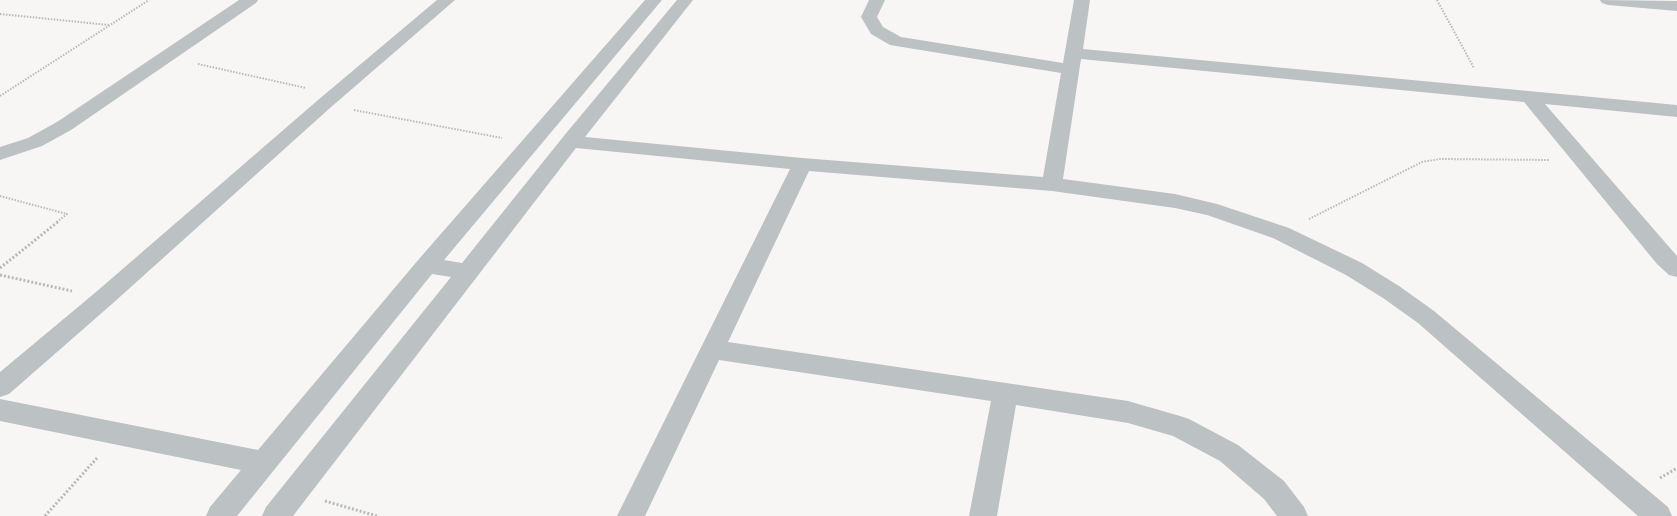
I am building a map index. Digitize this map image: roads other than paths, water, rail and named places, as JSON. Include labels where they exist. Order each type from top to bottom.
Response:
[{"type":"street","points":[[0,154],[35,142],[64,126],[250,0]]},
{"type":"street","points":[[0,387],[104,298],[330,99],[447,0]]},
{"type":"street","points":[[220,516],[427,265],[654,0]]},
{"type":"street","points":[[276,516],[466,272],[685,0]]},
{"type":"street","points":[[877,0],[869,17],[877,30],[896,41],[1072,61],[1487,92],[1677,111]]},
{"type":"street","points":[[1052,184],[1082,0]]},
{"type":"street","points":[[1608,0],[1677,6]]},
{"type":"street","points":[[1529,96],[1673,262]]},
{"type":"street","points":[[570,141],[802,164],[1052,184],[1176,201],[1210,210],[1281,233],[1354,269],[1391,292],[1426,317],[1658,516]]},
{"type":"street","points":[[631,516],[802,164]]},
{"type":"street","points":[[427,265],[466,272]]},
{"type":"street","points":[[712,349],[1128,412],[1180,427],[1229,453],[1274,490],[1294,516]]},
{"type":"street","points":[[983,516],[1005,393]]},
{"type":"street","points":[[0,410],[264,463]]}]
